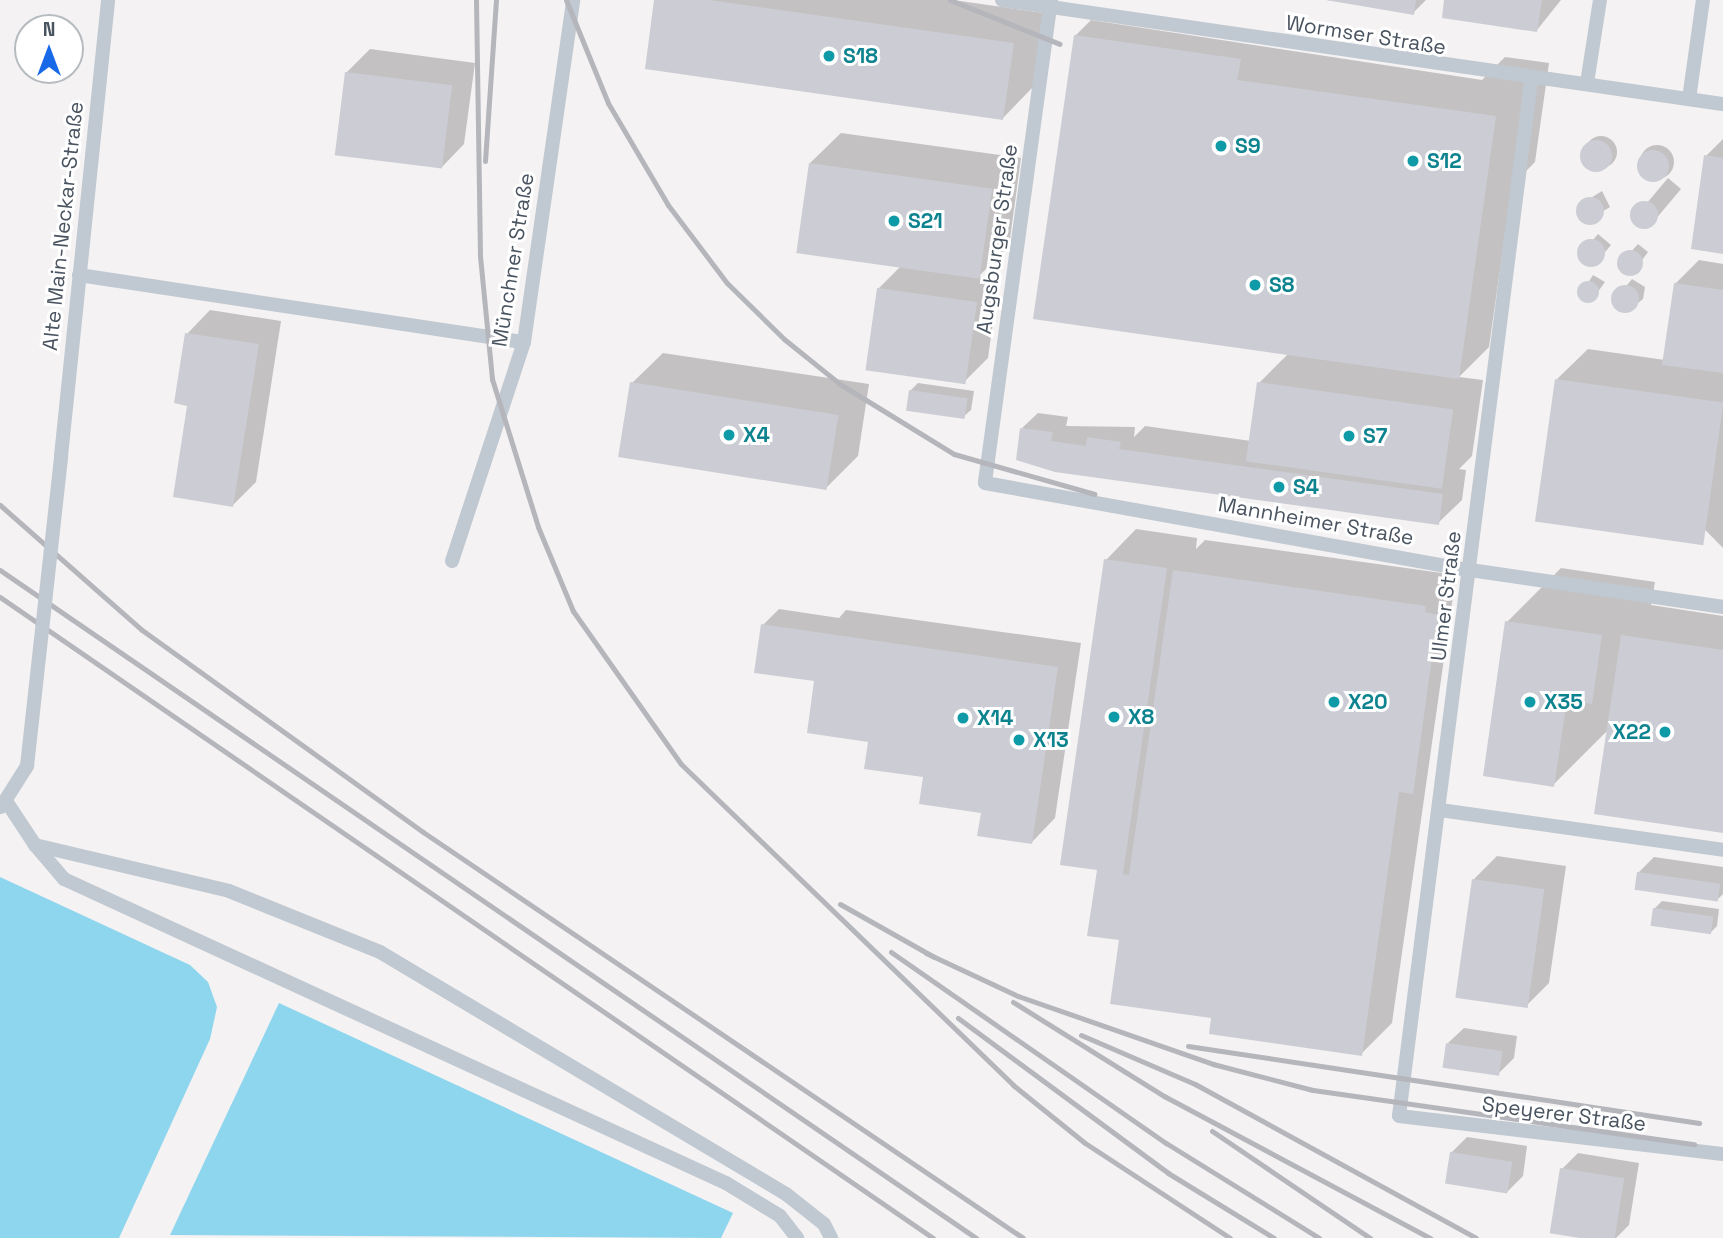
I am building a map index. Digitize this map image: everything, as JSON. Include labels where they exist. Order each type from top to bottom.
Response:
[{"type":"lane","name":"Alte Main-Neckar-Straße","points":[[4,806],[27,766],[108,0]]},
{"type":"lane","name":"Münchner Straße","points":[[452,561],[524,342],[573,0]]},
{"type":"lane","name":"Wormser Straße","points":[[1002,0],[1051,4],[1531,81],[1587,83],[1723,104]]},
{"type":"lane","points":[[1587,83],[1600,0]]},
{"type":"lane","points":[[1689,99],[1703,0]]},
{"type":"lane","name":"Augsburger Straße","points":[[985,483],[1051,4]]},
{"type":"lane","name":"Ulmer Straße","points":[[1399,1116],[1531,81]]},
{"type":"lane","points":[[79,275],[524,342]]},
{"type":"lane","name":"Mannheimer Straße","points":[[985,483],[1470,570],[1723,607]]},
{"type":"lane","points":[[4,806],[64,878],[726,1183],[780,1216],[797,1238]]},
{"type":"lane","points":[[1440,810],[1723,850]]},
{"type":"lane","points":[[34,845],[229,891],[380,952],[786,1194],[824,1224],[831,1238]]},
{"type":"lane","name":"Speyerer Straße","points":[[1399,1116],[1723,1154]]},
{"type":"lane","points":[[1723,1149],[1723,1154]]},
{"type":"water","points":[[0,877],[190,965],[208,982],[217,1007],[210,1039],[119,1238],[0,1238]]},
{"type":"water","points":[[279,1003],[733,1213],[721,1238],[170,1235]]},
{"type":"building","name":"S18","points":[[654,0],[709,0],[1014,43],[1003,120],[645,69]]},
{"type":"building","points":[[1326,0],[1416,0],[1414,15]]},
{"type":"building","points":[[1444,0],[1542,0],[1537,32],[1442,18]]},
{"type":"building","points":[[1074,35],[1241,59],[1237,80],[1496,116],[1459,379],[1033,319]]},
{"type":"building","points":[[345,72],[452,85],[442,169],[335,155]]},
{"type":"building","points":[[1596,140],[1608,144],[1612,156],[1608,168],[1596,172],[1584,168],[1580,156],[1584,144]]},
{"type":"building","points":[[1653,150],[1665,154],[1669,166],[1665,178],[1653,182],[1641,178],[1637,166],[1641,154]]},
{"type":"building","points":[[1704,155],[1723,158],[1723,254],[1691,249]]},
{"type":"building","name":"S21","points":[[809,163],[992,189],[980,279],[796,253]]},
{"type":"building","points":[[1590,197],[1600,201],[1604,211],[1600,221],[1590,225],[1580,221],[1576,211],[1580,201]]},
{"type":"building","points":[[1644,201],[1654,205],[1658,215],[1654,225],[1644,229],[1634,225],[1630,215],[1634,205]]},
{"type":"building","points":[[1591,239],[1601,243],[1605,253],[1601,263],[1591,267],[1581,263],[1577,253],[1581,243]]},
{"type":"building","points":[[1630,250],[1639,254],[1643,263],[1639,272],[1630,276],[1621,272],[1617,263],[1621,254]]},
{"type":"building","points":[[1588,281],[1596,284],[1599,292],[1596,300],[1588,303],[1580,300],[1577,292],[1580,284]]},
{"type":"building","points":[[1674,283],[1723,290],[1723,373],[1662,365]]},
{"type":"building","points":[[1625,285],[1635,289],[1639,299],[1635,309],[1625,313],[1615,309],[1611,299],[1615,289]]},
{"type":"building","points":[[877,288],[977,302],[965,384],[865,370]]},
{"type":"building","points":[[185,333],[259,344],[233,507],[173,497],[187,406],[174,403]]},
{"type":"building","points":[[1555,379],[1723,403],[1703,545],[1535,522]]},
{"type":"building","name":"X4","points":[[630,382],[838,415],[827,490],[618,457]]},
{"type":"building","name":"S7","points":[[1257,382],[1453,410],[1442,489],[1246,461]]},
{"type":"building","points":[[909,390],[967,398],[965,419],[906,411]]},
{"type":"building","name":"S4","points":[[1020,428],[1053,432],[1051,441],[1086,446],[1087,437],[1121,442],[1119,449],[1443,494],[1439,525],[1055,472],[1016,460]]},
{"type":"building","points":[[1104,559],[1167,568],[1123,874],[1129,875],[1173,570],[1426,606],[1425,612],[1438,615],[1413,794],[1399,792],[1362,1056],[1209,1034],[1211,1018],[1110,1004],[1119,940],[1087,936],[1097,870],[1060,865]]},
{"type":"building","name":"X35","points":[[1505,621],[1602,635],[1592,704],[1567,700],[1554,787],[1483,776]]},
{"type":"building","points":[[761,624],[1058,667],[1032,844],[977,836],[981,813],[919,804],[923,777],[864,769],[868,742],[807,733],[814,681],[754,673]]},
{"type":"building","name":"X22","points":[[1621,635],[1723,650],[1723,833],[1594,814]]},
{"type":"building","points":[[1637,872],[1720,884],[1718,902],[1634,890]]},
{"type":"building","points":[[1472,879],[1544,889],[1528,1008],[1455,998]]},
{"type":"building","points":[[1653,908],[1713,916],[1711,934],[1650,926]]},
{"type":"building","points":[[1446,1043],[1502,1051],[1499,1076],[1443,1068]]},
{"type":"building","points":[[1450,1152],[1512,1162],[1507,1193],[1445,1184]]},
{"type":"building","points":[[1560,1168],[1624,1178],[1615,1238],[1580,1238],[1550,1233]]},
{"type":"railway","points":[[476,0],[480,256],[492,379],[538,527],[573,611],[681,764],[1013,1085],[1085,1143],[1230,1238]]},
{"type":"railway","points":[[485,161],[496,0]]},
{"type":"railway","points":[[566,0],[608,103],[668,205],[727,283],[784,339],[840,384],[954,454],[1094,494]]},
{"type":"railway","points":[[950,0],[1060,44]]},
{"type":"railway","points":[[0,505],[142,630],[423,832],[1023,1238]]},
{"type":"railway","points":[[0,570],[976,1238]]},
{"type":"railway","points":[[0,597],[933,1238]]},
{"type":"railway","points":[[840,904],[934,957]]},
{"type":"railway","points":[[891,952],[1166,1143],[1319,1238]]},
{"type":"railway","points":[[926,953],[1018,996],[1213,1064],[1313,1090],[1694,1144]]},
{"type":"railway","points":[[1013,1002],[1164,1096],[1430,1238]]},
{"type":"railway","points":[[958,1018],[1168,1173],[1274,1238]]},
{"type":"railway","points":[[1081,1035],[1195,1084],[1476,1238]]},
{"type":"railway","points":[[1188,1046],[1699,1123]]},
{"type":"railway","points":[[1212,1131],[1370,1238]]},
{"type":"place","name":"S18","points":[[829,56]]},
{"type":"place","name":"S9","points":[[1221,146]]},
{"type":"place","name":"S12","points":[[1413,161]]},
{"type":"place","name":"S21","points":[[894,221]]},
{"type":"place","name":"S8","points":[[1255,285]]},
{"type":"place","name":"X4","points":[[729,435]]},
{"type":"place","name":"S7","points":[[1349,436]]},
{"type":"place","name":"S4","points":[[1279,487]]},
{"type":"place","name":"X20","points":[[1334,702]]},
{"type":"place","name":"X35","points":[[1530,702]]},
{"type":"place","name":"X8","points":[[1114,717]]},
{"type":"place","name":"X14","points":[[963,718]]},
{"type":"place","name":"X22","points":[[1665,732]]},
{"type":"place","name":"X13","points":[[1019,740]]}]
